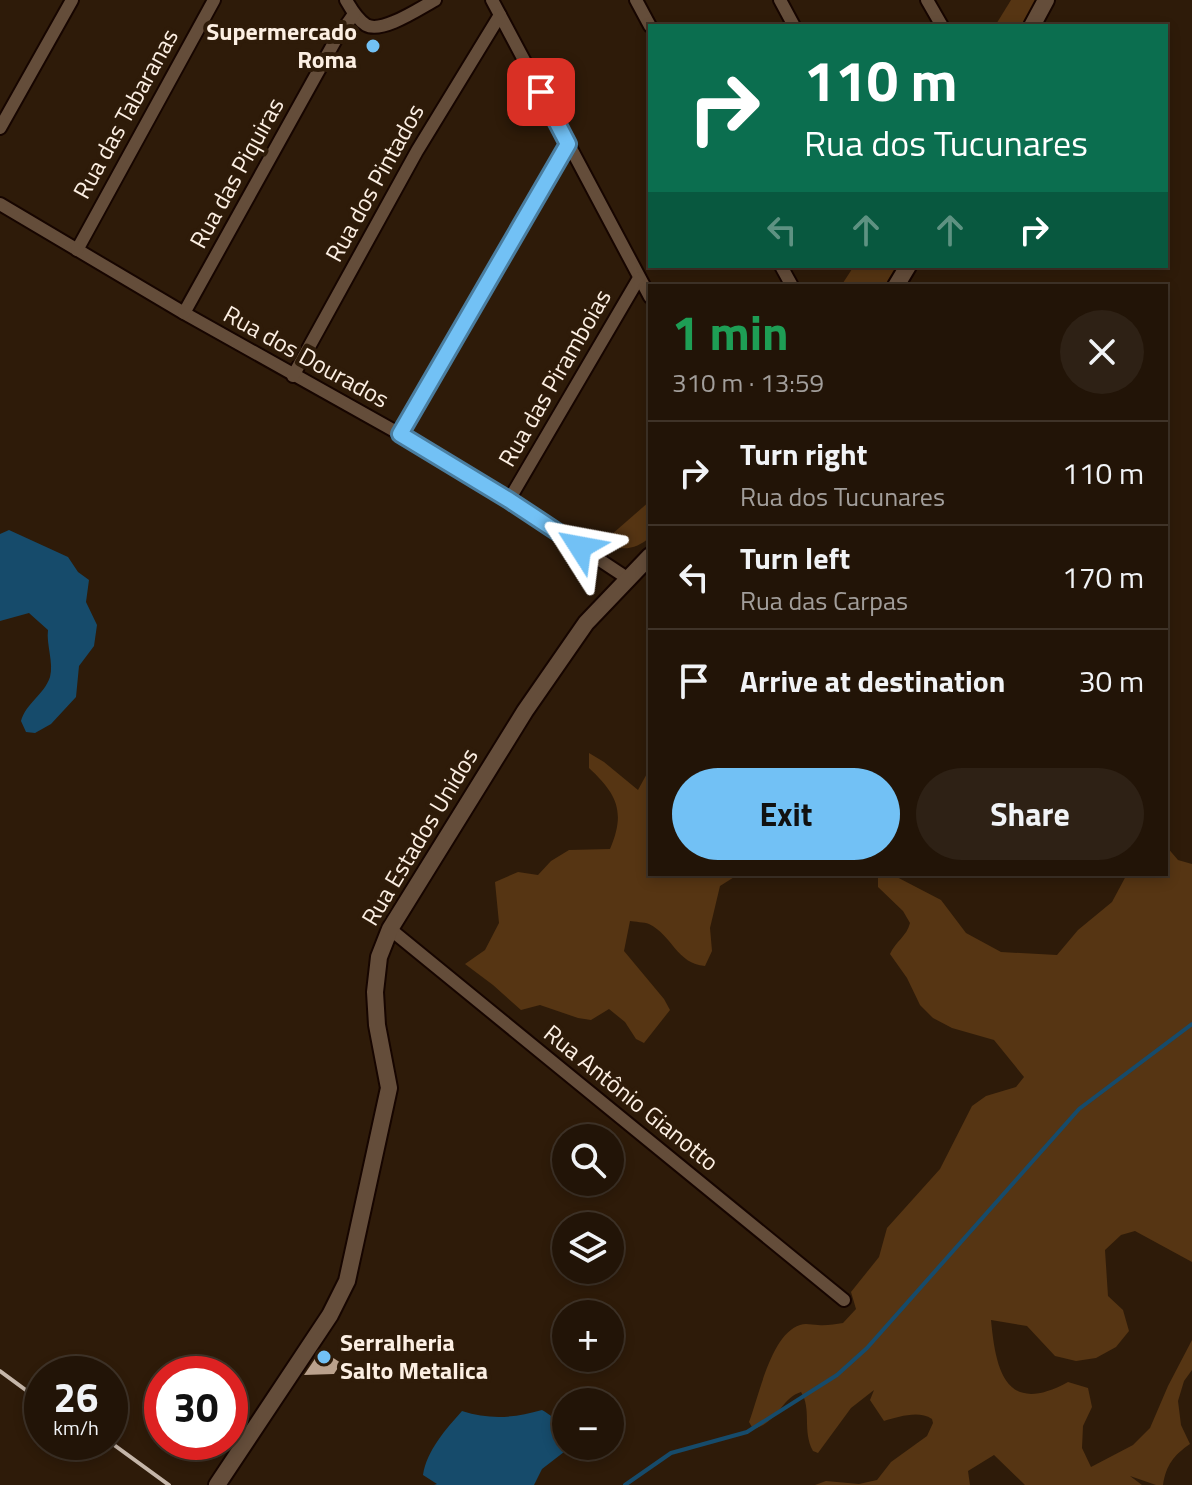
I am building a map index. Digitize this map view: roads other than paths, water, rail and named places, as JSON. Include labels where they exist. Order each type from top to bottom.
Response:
[{"type":"street","points":[[0,128],[72,0]]},
{"type":"street","name":"Rua das Tabaranas","points":[[77,250],[214,0]]},
{"type":"street","points":[[346,0],[354,14],[366,25],[375,28],[435,0]]},
{"type":"street","points":[[492,0],[648,294]]},
{"type":"street","points":[[636,0],[649,24]]},
{"type":"street","points":[[780,0],[793,24]]},
{"type":"street","points":[[927,0],[941,24]]},
{"type":"street","points":[[1031,24],[1035,0]]},
{"type":"street","points":[[1032,24],[1046,0]]},
{"type":"street","name":"Rua das Piquiras","points":[[184,313],[335,41],[354,14]]},
{"type":"street","name":"Rua dos Pintados","points":[[293,376],[417,151],[500,15]]},
{"type":"street","points":[[400,434],[568,144]]},
{"type":"street","name":"Rua dos Dourados","points":[[0,204],[293,376],[400,434],[509,500],[627,578]]},
{"type":"street","name":"Rua das Piramboias","points":[[509,500],[639,278]]},
{"type":"street","name":"Rua Estados Unidos","points":[[217,1485],[330,1315],[347,1281],[389,1088],[377,1025],[375,992],[379,957],[390,929],[525,711],[586,623],[648,558]]},
{"type":"street","name":"Rua Antônio Gianotto","points":[[390,929],[844,1300]]},
{"type":"water","points":[[9,530],[68,557],[78,572],[89,580],[86,602],[97,625],[94,646],[79,666],[76,697],[51,724],[35,733],[26,732],[21,721],[50,677],[48,630],[29,613],[0,621],[0,534]]},
{"type":"water","points":[[542,1410],[552,1417],[554,1460],[542,1469],[534,1485],[434,1485],[437,1484],[423,1475],[433,1449],[462,1411],[482,1416],[522,1415]]},
{"type":"waterway","points":[[625,1485],[671,1453],[747,1432],[837,1375],[867,1348],[1079,1109],[1192,1024]]},
{"type":"railway","points":[[0,1371],[24,1389]]},
{"type":"railway","points":[[128,1455],[169,1485]]},
{"type":"place","name":"Supermercado Roma","points":[[373,46]]},
{"type":"place","name":"Serralheria Salto Metalica","points":[[324,1357]]}]
